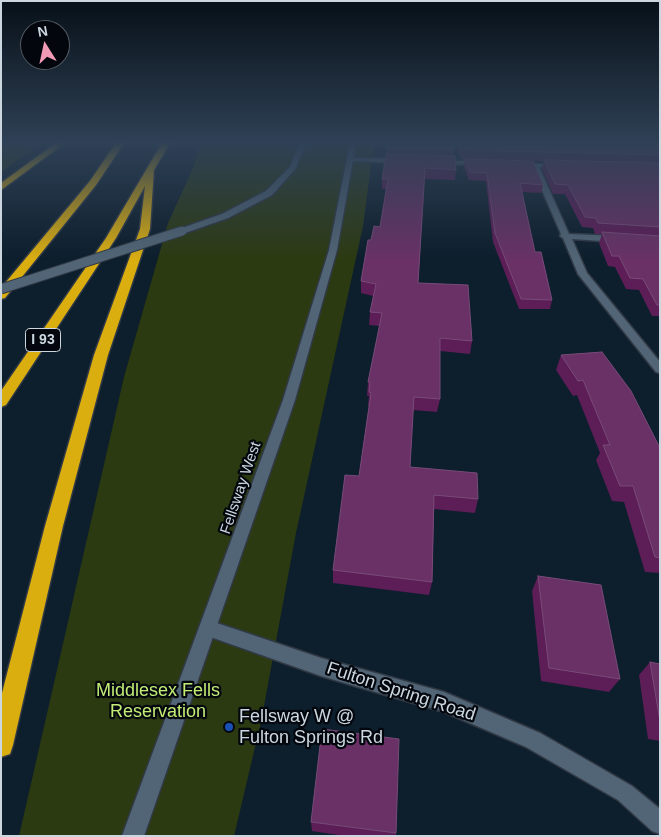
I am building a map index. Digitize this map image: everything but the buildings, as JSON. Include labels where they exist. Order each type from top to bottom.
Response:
[{"type":"highway","points":[[1,296],[93,182]]},
{"type":"highway","name":"I 93","points":[[1,402],[106,246],[144,182]]},
{"type":"highway","points":[[1,745],[54,526],[101,355],[145,229],[150,182]]},
{"type":"main road","points":[[1,289],[182,232],[239,210],[281,182]]},
{"type":"main road","name":"Fellsway West","points":[[133,836],[289,400],[333,250],[347,182]]},
{"type":"main road","points":[[542,182],[564,236],[583,274],[660,370]]},
{"type":"main road","points":[[564,236],[629,240]]},
{"type":"main road","name":"Fulton Spring Road","points":[[208,628],[321,667],[444,702],[488,720],[533,740],[625,793],[660,823]]},
{"type":"green space","name":"Middlesex Fells Reservation","points":[[187,182],[369,182],[363,226],[296,533],[261,722],[234,836],[19,836],[124,377],[168,223]]},
{"type":"place","name":"Fellsway W @ Fulton Springs Rd","points":[[229,727]]}]
